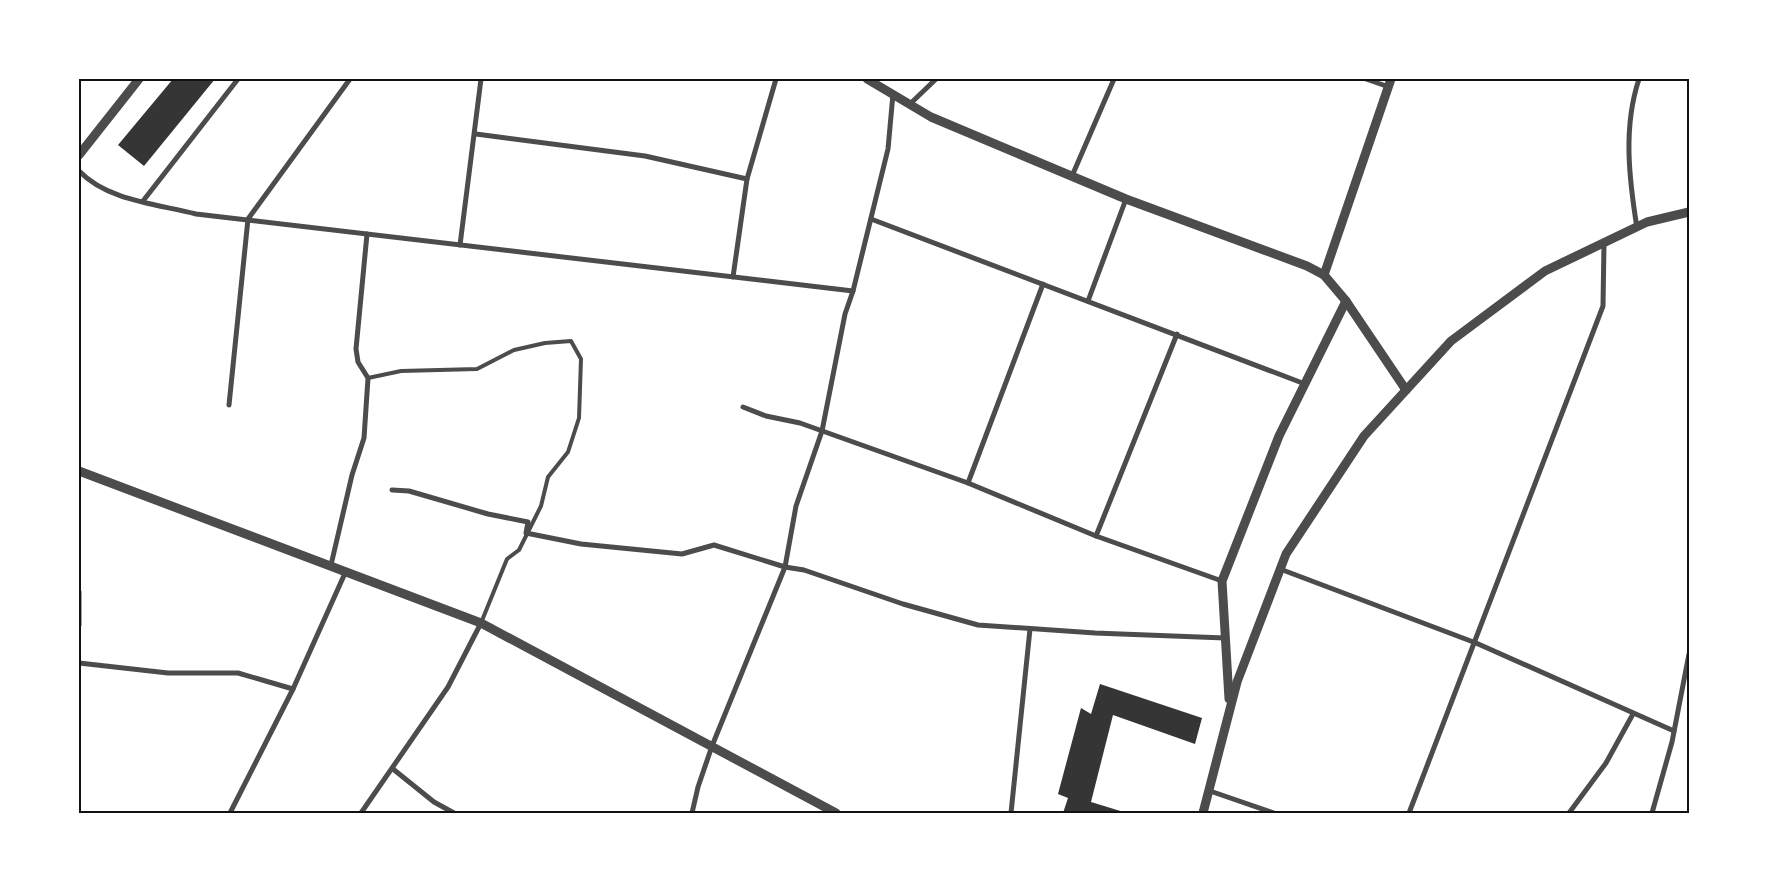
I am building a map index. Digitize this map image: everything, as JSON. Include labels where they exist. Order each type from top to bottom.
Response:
[{"type":"street","points":[[79,155],[139,79]]},
{"type":"street","points":[[143,201],[238,79]]},
{"type":"street","points":[[229,405],[248,219],[350,79]]},
{"type":"street","points":[[460,245],[482,79]]},
{"type":"street","points":[[733,277],[747,179],[776,79]]},
{"type":"street","points":[[867,79],[931,117],[1126,199],[1307,266],[1324,275],[1346,301],[1406,390]]},
{"type":"street","points":[[910,104],[936,79]]},
{"type":"street","points":[[1072,176],[1114,79]]},
{"type":"street","points":[[1324,275],[1390,83],[1366,79]]},
{"type":"street","points":[[1637,228],[1628,160],[1632,106],[1639,79]]},
{"type":"street","points":[[692,813],[698,787],[712,746],[785,567],[796,506],[822,431],[845,314],[853,291],[888,149],[893,94]]},
{"type":"street","points":[[476,134],[645,156],[747,179]]},
{"type":"street","points":[[79,171],[89,181],[109,192],[196,214],[853,291]]},
{"type":"street","points":[[1088,301],[1126,199]]},
{"type":"street","points":[[1203,813],[1237,682],[1286,554],[1364,436],[1451,341],[1545,271],[1647,222],[1689,212]]},
{"type":"street","points":[[871,219],[1305,384]]},
{"type":"street","points":[[331,565],[352,475],[364,438],[368,378],[358,362],[356,350],[367,234]]},
{"type":"street","points":[[1409,813],[1476,644],[1603,306],[1604,242]]},
{"type":"street","points":[[968,483],[1043,284]]},
{"type":"street","points":[[1230,707],[1222,581],[1279,436],[1346,301]]},
{"type":"street","points":[[1096,536],[1176,334]]},
{"type":"street","points":[[743,407],[766,416],[800,423],[968,483],[1096,536],[1222,581]]},
{"type":"street","points":[[79,471],[482,623],[836,813]]},
{"type":"street","points":[[392,490],[408,491],[488,514],[528,522],[526,533],[581,544],[682,554],[714,545],[785,567],[804,570],[903,604],[978,625],[1225,638]]},
{"type":"street","points":[[1280,569],[1476,644],[1674,731]]},
{"type":"street","points":[[230,813],[292,690],[346,571]]},
{"type":"street","points":[[79,592],[79,625]]},
{"type":"street","points":[[361,813],[393,769],[448,686],[482,623]]},
{"type":"street","points":[[1011,813],[1030,628]]},
{"type":"street","points":[[1652,813],[1674,731],[1688,670],[1689,654]]},
{"type":"street","points":[[79,663],[168,673],[238,673],[292,690]]},
{"type":"street","points":[[1570,813],[1606,763],[1632,714]]},
{"type":"street","points":[[393,769],[434,802],[454,813]]},
{"type":"street","points":[[1210,791],[1274,813]]},
{"type":"lane","points":[[368,378],[401,371],[477,369],[514,350],[571,341],[581,359],[578,418],[568,452],[548,477],[541,506],[519,550],[507,559],[482,623]]},
{"type":"building","points":[[173,79],[215,79],[144,166],[118,145]]},
{"type":"building","points":[[1100,684],[1202,718],[1195,744],[1113,715],[1091,802],[1127,813],[1063,813],[1068,798],[1058,794],[1081,708],[1091,714]]}]
